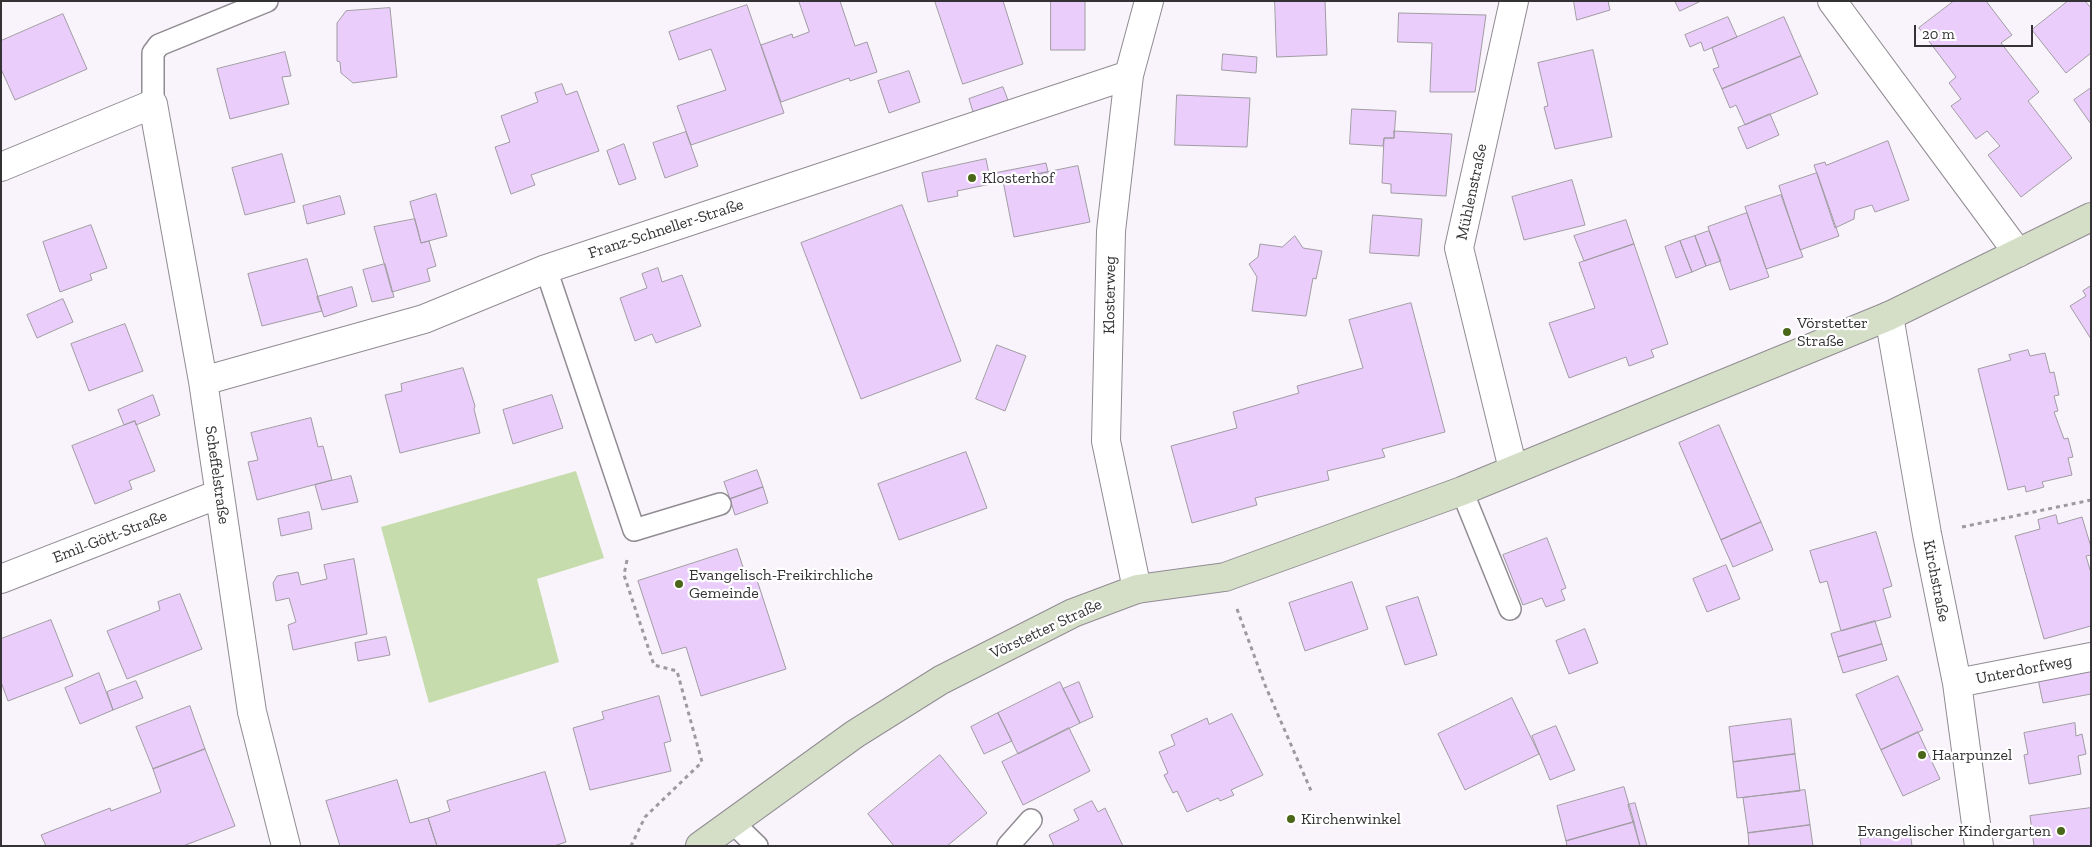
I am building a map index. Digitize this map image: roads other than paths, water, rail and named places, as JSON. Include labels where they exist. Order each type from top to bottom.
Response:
[{"type":"street","name":"Klosterweg","points":[[1137,589],[1106,441],[1111,231],[1129,75],[1149,1]]},
{"type":"street","name":"Mühlenstraße","points":[[1513,469],[1459,248],[1514,1]]},
{"type":"street","points":[[1832,1],[2018,253]]},
{"type":"street","name":"Franz-Schneller-Straße","points":[[202,381],[424,319],[546,269],[1129,75]]},
{"type":"street","points":[[1,167],[153,104]]},
{"type":"street","name":"Scheffelstraße","points":[[153,104],[202,381],[252,712],[286,846]]},
{"type":"street","name":"Vörstetter Straße","points":[[700,846],[855,734],[941,680],[1073,612],[1137,589],[1224,577],[1462,491],[1889,316],[2091,217]]},
{"type":"street","name":"Kirchstraße","points":[[1889,316],[1926,534],[1957,683],[1979,846]]},
{"type":"street","name":"Emil-Gött-Straße","points":[[1,579],[219,494]]},
{"type":"street","name":"Unterdorfweg","points":[[1957,683],[2091,657]]},
{"type":"lane","name":"Scheffelstraße","points":[[153,104],[153,53],[159,45],[267,1]]},
{"type":"lane","points":[[546,269],[634,530],[720,504]]},
{"type":"lane","points":[[1462,491],[1510,609]]},
{"type":"lane","points":[[1008,846],[1031,820]]},
{"type":"lane","points":[[733,823],[757,846]]},
{"type":"place","name":"Klosterhof","points":[[972,178]]},
{"type":"place","name":"Vörstetter Straße","points":[[1787,332]]},
{"type":"place","name":"Evangelisch-Freikirchliche Gemeinde","points":[[679,584]]},
{"type":"place","name":"Haarpunzel","points":[[1922,755]]},
{"type":"place","name":"Kirchenwinkel","points":[[1291,819]]},
{"type":"place","name":"Evangelischer Kindergarten","points":[[2061,831]]}]
